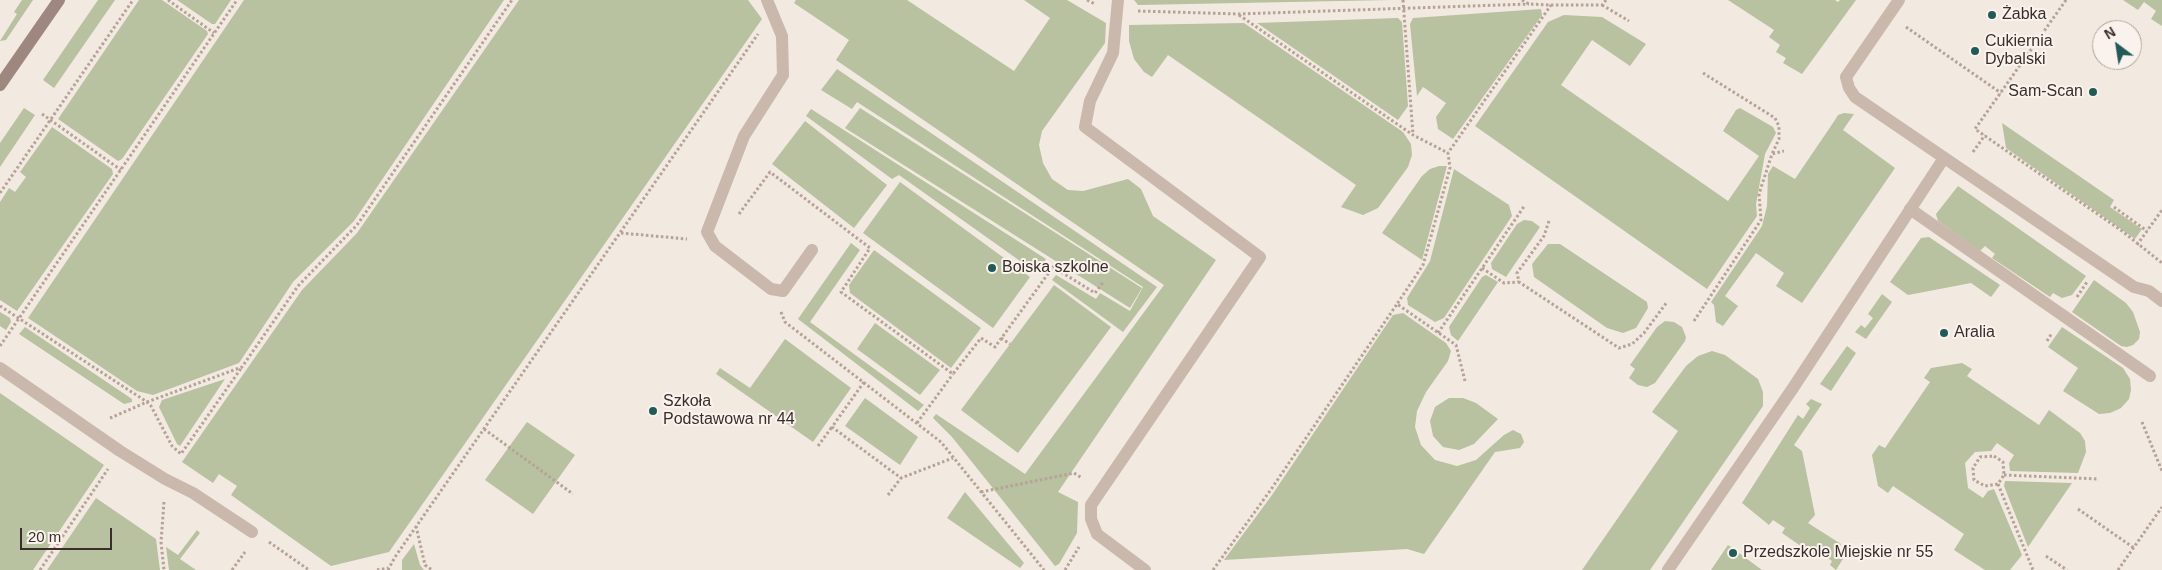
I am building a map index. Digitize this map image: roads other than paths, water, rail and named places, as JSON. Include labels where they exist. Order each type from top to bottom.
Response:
[{"type":"street","points":[[0,85],[59,0]]},
{"type":"street","points":[[1118,5],[1113,53],[1090,101],[1085,127],[1260,257],[1091,505],[1090,512],[1097,534],[1145,570]]},
{"type":"street","points":[[1896,5],[1846,77],[1849,88],[1855,97],[2127,282],[2149,291],[2162,301]]},
{"type":"street","points":[[770,6],[782,36],[783,75],[744,136],[707,232],[715,246],[771,289],[783,291],[812,250]]},
{"type":"street","points":[[1668,570],[1793,388],[1944,158]]},
{"type":"street","points":[[1910,209],[2150,376]]},
{"type":"street","points":[[2149,291],[2162,286]]},
{"type":"street","points":[[0,368],[120,451],[165,479],[193,492],[252,532]]},
{"type":"place","name":"Żabka","points":[[1992,15]]},
{"type":"place","name":"Cukiernia Dybalski","points":[[1975,51]]},
{"type":"place","name":"Sam-Scan","points":[[2093,92]]},
{"type":"place","name":"Boiska szkolne","points":[[992,268]]},
{"type":"place","name":"Aralia","points":[[1944,333]]},
{"type":"place","name":"Szkoła Podstawowa nr 44","points":[[653,411]]},
{"type":"place","name":"Przedszkole Miejskie nr 55","points":[[1733,553]]}]
